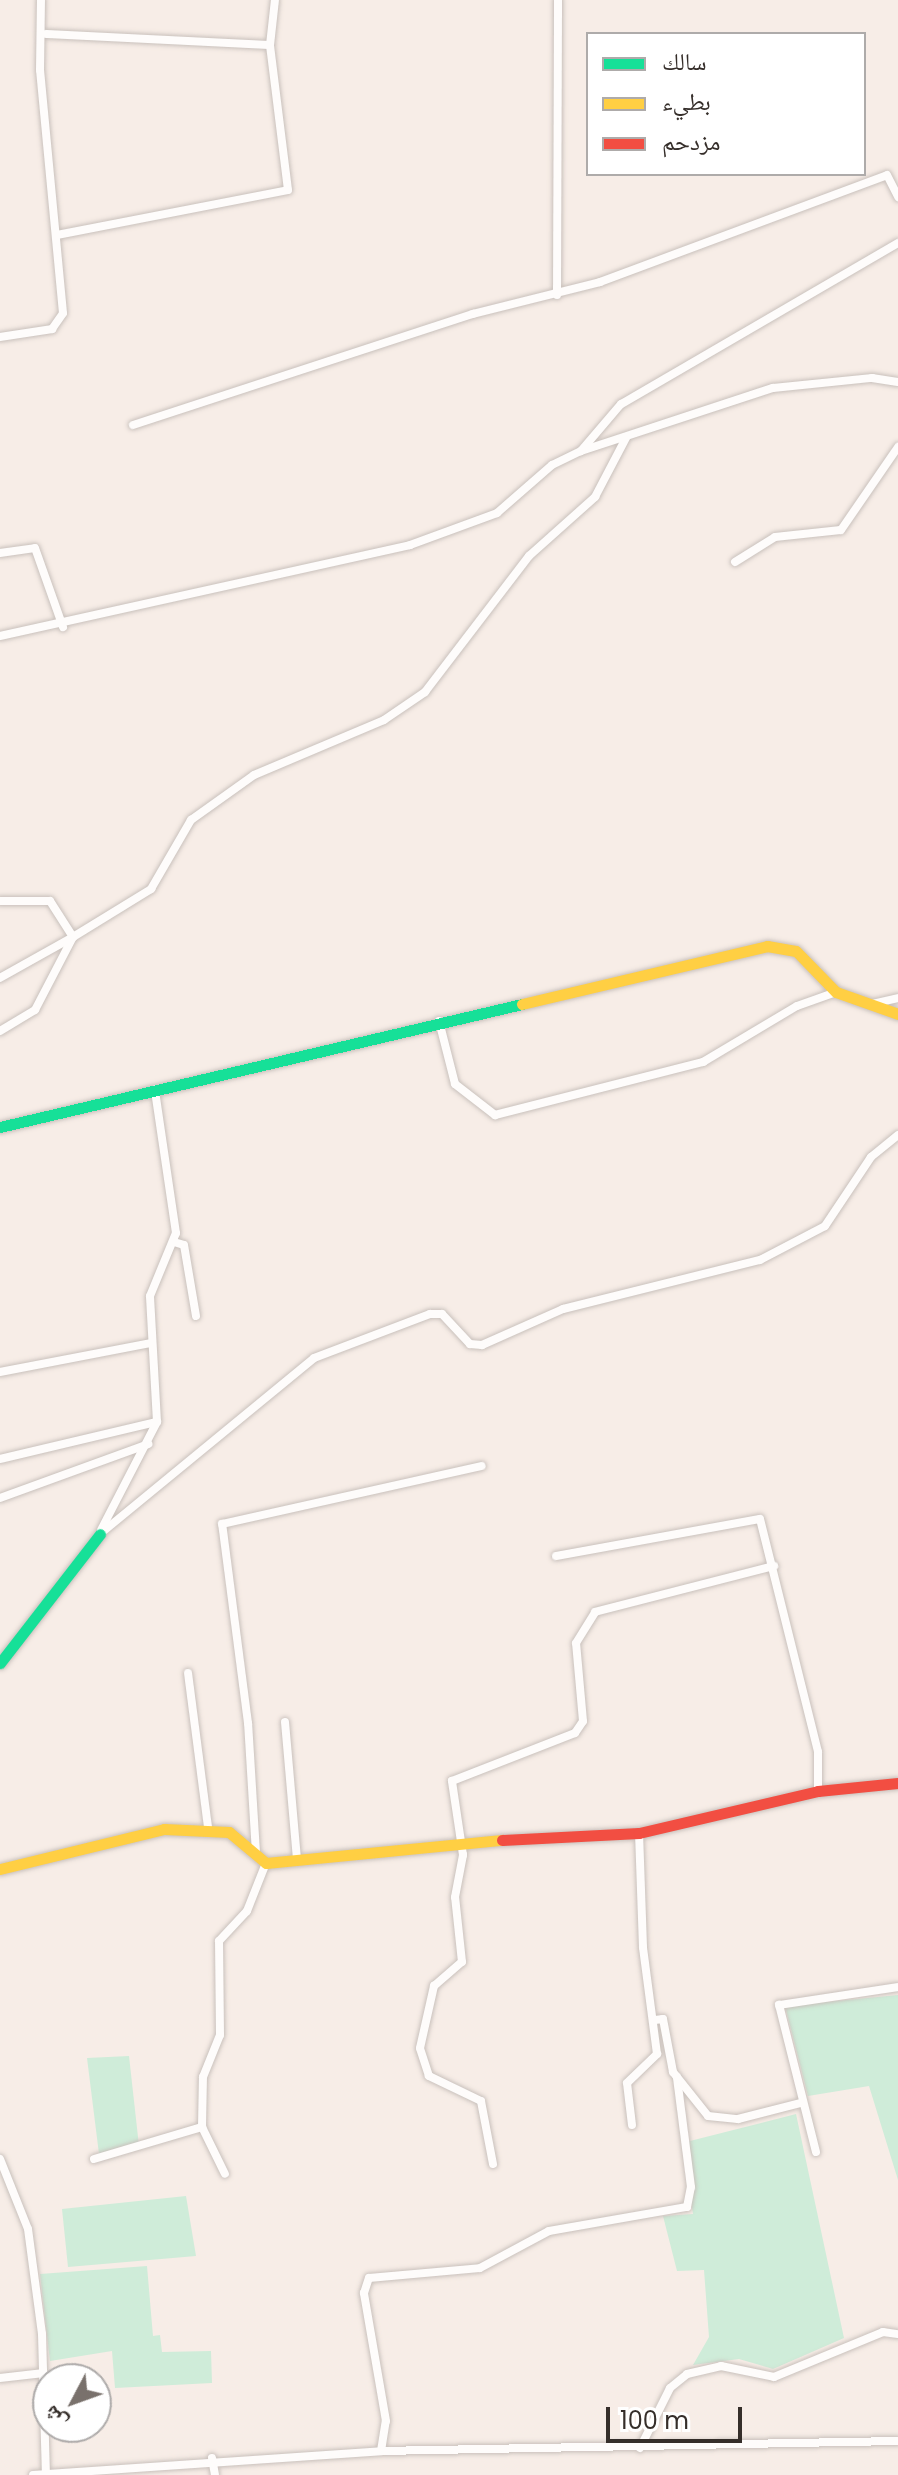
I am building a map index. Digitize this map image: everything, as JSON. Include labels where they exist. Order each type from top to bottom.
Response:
[{"type":"street","points":[[0,337],[60,323],[57,235],[39,47],[46,34],[41,0]]},
{"type":"street","points":[[57,235],[288,190],[270,45],[275,0]]},
{"type":"street","points":[[557,295],[558,0]]},
{"type":"street","points":[[46,34],[270,45]]},
{"type":"street","points":[[133,425],[434,326],[557,295],[887,175],[898,197]]},
{"type":"street","points":[[581,451],[600,421],[630,398],[898,243]]},
{"type":"street","points":[[0,636],[63,627],[465,527],[505,508],[552,465],[581,451],[773,388],[872,378],[898,382]]},
{"type":"street","points":[[0,978],[151,889],[176,836],[225,795],[290,757],[384,720],[425,692],[529,556],[595,497],[626,438]]},
{"type":"street","points":[[735,562],[775,537],[841,530],[898,447]]},
{"type":"street","points":[[0,553],[35,548],[63,627]]},
{"type":"street","points":[[0,901],[50,901],[73,937]]},
{"type":"street","points":[[0,1031],[35,1010],[73,937]]},
{"type":"street","points":[[0,1127],[767,946],[796,951],[836,992],[898,1014]]},
{"type":"street","points":[[439,1021],[455,1084],[495,1115],[703,1062],[797,1006],[836,992]]},
{"type":"street","points":[[871,1005],[898,998]]},
{"type":"street","points":[[0,1663],[100,1534],[157,1422],[150,1343],[150,1296],[174,1242],[155,1090]]},
{"type":"street","points":[[100,1534],[314,1358],[430,1314],[442,1314],[470,1344],[482,1345],[563,1309],[648,1294],[760,1260],[825,1226],[871,1157],[898,1135]]},
{"type":"street","points":[[174,1242],[184,1245],[196,1316]]},
{"type":"street","points":[[0,1372],[150,1343]]},
{"type":"street","points":[[0,1459],[157,1422]]},
{"type":"street","points":[[0,1498],[148,1444]]},
{"type":"street","points":[[256,1853],[248,1723],[222,1524],[482,1466]]},
{"type":"street","points":[[556,1556],[760,1519],[774,1566],[794,1679],[818,1752],[818,1791]]},
{"type":"street","points":[[493,2164],[481,2101],[429,2076],[420,2048],[434,1986],[462,1962],[455,1897],[461,1839],[452,1781],[563,1738],[583,1721],[576,1643],[586,1618],[774,1566]]},
{"type":"street","points":[[188,1673],[208,1828]]},
{"type":"street","points":[[285,1722],[297,1859]]},
{"type":"street","points":[[266,1863],[461,1839],[535,1842],[639,1833],[818,1791],[898,1783]]},
{"type":"street","points":[[0,1869],[34,1866],[134,1832],[208,1828],[240,1838],[266,1863]]},
{"type":"street","points":[[632,2125],[626,2089],[655,2063],[655,2020],[643,1947],[639,1833]]},
{"type":"street","points":[[225,2174],[202,2127],[203,2077],[220,2035],[219,1941],[252,1904],[266,1863]]},
{"type":"street","points":[[816,2152],[801,2103],[779,2005],[898,1987]]},
{"type":"street","points":[[381,2451],[386,2421],[364,2293],[369,2278],[480,2268],[549,2231],[687,2207],[691,2187],[677,2077],[663,2019],[655,2020]]},
{"type":"street","points":[[677,2077],[708,2116],[738,2119],[801,2103]]},
{"type":"street","points":[[94,2159],[202,2127]]},
{"type":"street","points":[[0,2159],[28,2229],[43,2363]]},
{"type":"street","points":[[640,2448],[670,2388],[687,2374],[721,2366],[774,2377],[883,2332],[898,2334]]},
{"type":"street","points":[[0,2378],[32,2374]]},
{"type":"street","points":[[33,2475],[212,2458],[381,2451],[898,2441]]},
{"type":"street","points":[[45,2443],[46,2474]]},
{"type":"street","points":[[212,2458],[215,2475]]},
{"type":"green space","points":[[898,1995],[898,2180],[869,2086],[808,2096],[785,2006]]},
{"type":"green space","points":[[129,2056],[139,2146],[99,2154],[87,2058]]},
{"type":"green space","points":[[796,2114],[844,2338],[773,2369],[739,2359],[693,2365],[709,2337],[704,2270],[677,2271],[663,2216],[693,2214],[682,2143]]},
{"type":"green space","points":[[186,2196],[196,2256],[68,2267],[62,2209]]},
{"type":"green space","points":[[147,2266],[153,2336],[160,2335],[162,2352],[211,2351],[212,2383],[115,2388],[112,2351],[50,2361],[40,2274]]},
{"type":"traffic: fast","points":[[0,1127],[522,1004]]},
{"type":"traffic: fast","points":[[0,1663],[100,1534]]},
{"type":"traffic: slow","points":[[522,1004],[767,946],[796,951],[836,992],[898,1014]]},
{"type":"traffic: slow","points":[[0,1869],[164,1829],[229,1832],[266,1863],[502,1840]]},
{"type":"traffic: jam","points":[[502,1840],[639,1833],[818,1791],[898,1783]]}]
